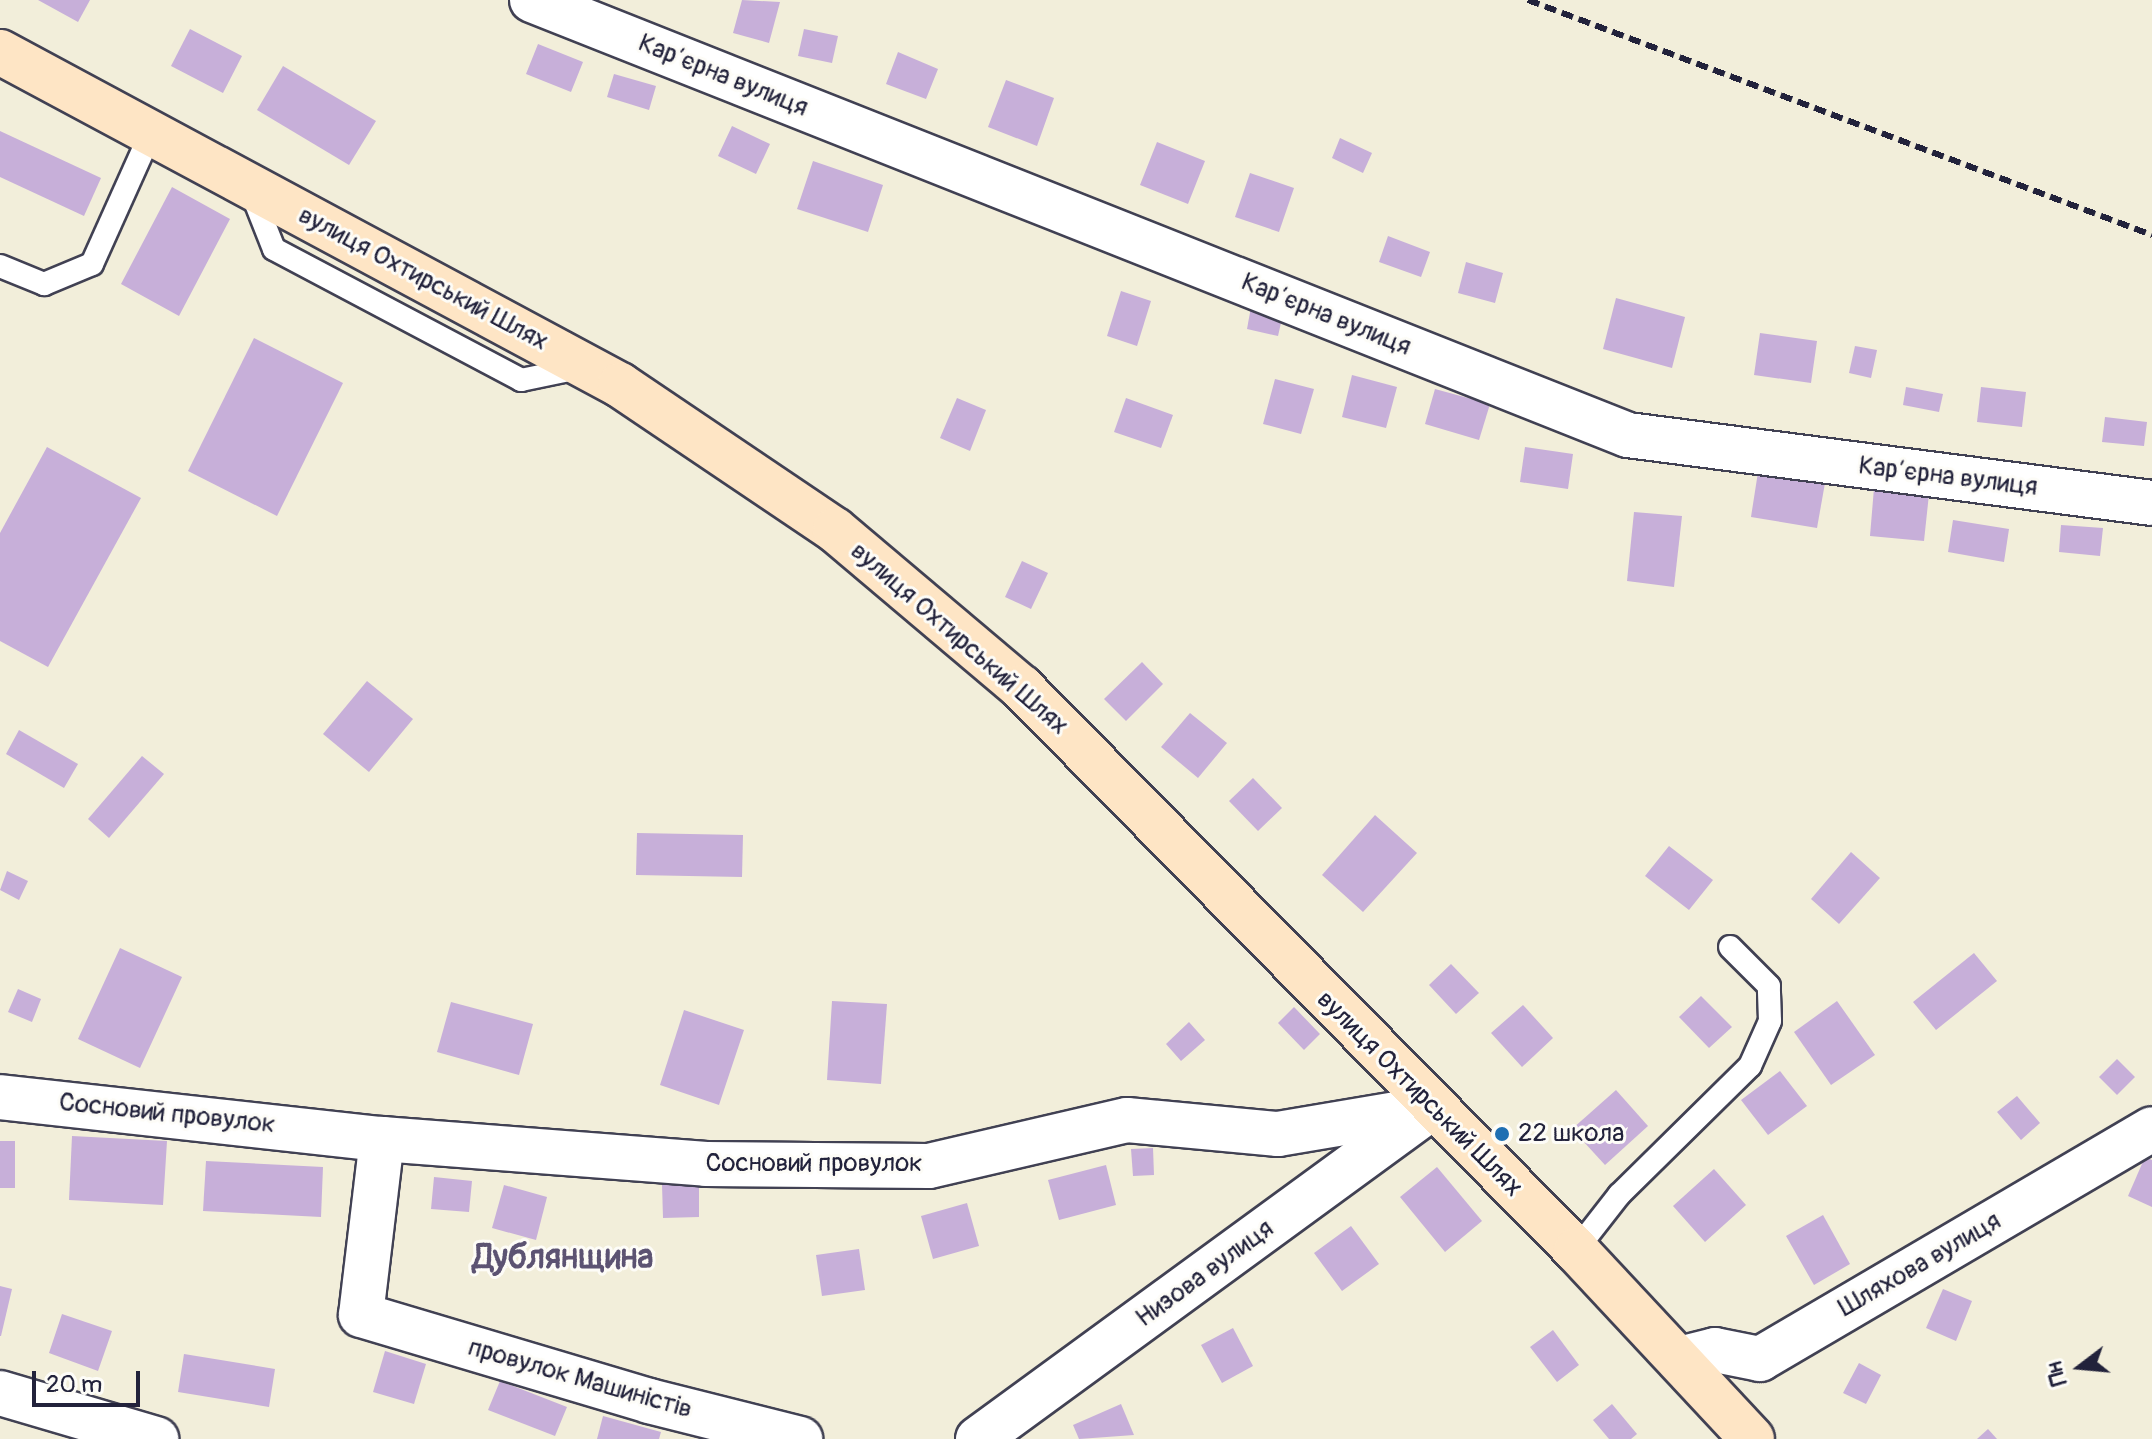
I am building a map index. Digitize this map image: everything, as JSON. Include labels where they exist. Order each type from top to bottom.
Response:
[{"type":"main road","name":"вулиця Охтирський Шлях","points":[[0,52],[586,367],[835,530],[1021,687],[1431,1108],[1576,1250],[1752,1439]]},
{"type":"street","name":"Карʼєрна вулиця","points":[[532,0],[1628,435],[2152,503]]},
{"type":"street","name":"Сосновий провулок","points":[[0,1097],[382,1139],[706,1164],[929,1166],[1127,1120],[1278,1134],[1431,1108]]},
{"type":"street","name":"Низова вулиця","points":[[978,1439],[1431,1108]]},
{"type":"street","name":"Шляхова вулиця","points":[[1679,1359],[1715,1350],[1760,1359],[2152,1129]]},
{"type":"street","name":"провулок Машиністів","points":[[382,1139],[361,1315],[649,1401],[800,1439]]},
{"type":"street","points":[[0,1393],[156,1439]]},
{"type":"lane","points":[[0,266],[44,284],[92,264],[151,133]]},
{"type":"lane","points":[[1576,1250],[1619,1195],[1750,1066],[1770,1021],[1769,986],[1730,947]]},
{"type":"building","points":[[38,0],[90,0],[78,22]]},
{"type":"building","points":[[742,0],[780,2],[769,43],[733,33]]},
{"type":"building","points":[[190,29],[242,56],[223,93],[171,66]]},
{"type":"building","points":[[804,29],[838,36],[832,63],[798,56]]},
{"type":"building","points":[[538,44],[583,62],[571,92],[526,74]]},
{"type":"building","points":[[898,52],[938,69],[926,99],[886,84]]},
{"type":"building","points":[[283,66],[376,121],[349,165],[257,110]]},
{"type":"building","points":[[614,74],[656,86],[649,110],[607,97]]},
{"type":"building","points":[[1006,80],[1054,98],[1037,146],[988,127]]},
{"type":"building","points":[[732,126],[770,144],[756,174],[718,156]]},
{"type":"building","points":[[0,131],[101,178],[84,216],[0,177]]},
{"type":"building","points":[[1340,138],[1372,153],[1363,173],[1332,158]]},
{"type":"building","points":[[1157,142],[1205,161],[1188,204],[1140,185]]},
{"type":"building","points":[[813,161],[883,185],[868,232],[797,209]]},
{"type":"building","points":[[1250,173],[1294,188],[1279,232],[1235,217]]},
{"type":"building","points":[[172,187],[230,219],[179,316],[121,284]]},
{"type":"building","points":[[1388,236],[1430,252],[1421,277],[1379,262]]},
{"type":"building","points":[[1466,262],[1503,273],[1495,303],[1458,293]]},
{"type":"building","points":[[1121,291],[1151,301],[1137,346],[1107,336]]},
{"type":"building","points":[[1616,298],[1685,317],[1672,368],[1603,349]]},
{"type":"building","points":[[1251,307],[1283,314],[1278,336],[1247,329]]},
{"type":"building","points":[[1760,333],[1817,341],[1811,383],[1754,375]]},
{"type":"building","points":[[254,338],[343,383],[277,516],[188,471]]},
{"type":"building","points":[[1855,346],[1877,350],[1871,378],[1849,373]]},
{"type":"building","points":[[1352,375],[1397,387],[1386,428],[1342,417]]},
{"type":"building","points":[[1275,379],[1314,389],[1301,434],[1263,424]]},
{"type":"building","points":[[1906,387],[1943,394],[1939,412],[1903,405]]},
{"type":"building","points":[[1981,387],[2026,392],[2022,427],[1977,422]]},
{"type":"building","points":[[1435,389],[1490,404],[1479,440],[1425,424]]},
{"type":"building","points":[[957,398],[986,410],[970,451],[940,438]]},
{"type":"building","points":[[1126,398],[1173,415],[1161,448],[1114,432]]},
{"type":"building","points":[[2105,417],[2147,422],[2144,446],[2102,442]]},
{"type":"building","points":[[47,447],[141,498],[48,667],[0,641],[0,533]]},
{"type":"building","points":[[1525,447],[1573,454],[1568,489],[1520,482]]},
{"type":"building","points":[[1758,472],[1825,483],[1817,528],[1751,517]]},
{"type":"building","points":[[1874,488],[1929,494],[1924,541],[1870,536]]},
{"type":"building","points":[[1634,512],[1682,516],[1674,587],[1627,581]]},
{"type":"building","points":[[1953,520],[2009,529],[2004,562],[1948,552]]},
{"type":"building","points":[[2061,525],[2103,528],[2100,556],[2059,552]]},
{"type":"building","points":[[1022,561],[1048,573],[1031,609],[1005,597]]},
{"type":"building","points":[[1142,662],[1163,684],[1126,721],[1104,699]]},
{"type":"building","points":[[367,681],[413,719],[369,772],[323,734]]},
{"type":"building","points":[[1190,713],[1227,743],[1198,778],[1161,747]]},
{"type":"building","points":[[19,730],[78,764],[64,788],[6,754]]},
{"type":"building","points":[[142,756],[164,774],[109,838],[88,819]]},
{"type":"building","points":[[1253,778],[1282,808],[1258,831],[1229,801]]},
{"type":"building","points":[[1375,815],[1417,853],[1363,912],[1322,875]]},
{"type":"building","points":[[637,833],[743,835],[742,877],[636,875]]},
{"type":"building","points":[[1669,846],[1713,880],[1689,910],[1645,876]]},
{"type":"building","points":[[1851,852],[1880,878],[1839,924],[1811,899]]},
{"type":"building","points":[[7,871],[28,881],[19,900],[0,890]]},
{"type":"building","points":[[120,948],[182,977],[140,1068],[78,1039]]},
{"type":"building","points":[[1974,953],[1997,981],[1936,1030],[1913,1002]]},
{"type":"building","points":[[1451,964],[1479,993],[1456,1014],[1429,985]]},
{"type":"building","points":[[18,989],[41,999],[32,1022],[8,1012]]},
{"type":"building","points":[[1701,996],[1732,1027],[1709,1048],[1679,1017]]},
{"type":"building","points":[[832,1001],[887,1004],[881,1084],[827,1080]]},
{"type":"building","points":[[1837,1001],[1875,1055],[1831,1085],[1794,1032]]},
{"type":"building","points":[[451,1002],[533,1024],[519,1075],[437,1052]]},
{"type":"building","points":[[1523,1005],[1553,1038],[1522,1067],[1491,1033]]},
{"type":"building","points":[[1294,1007],[1320,1034],[1304,1050],[1278,1023]]},
{"type":"building","points":[[684,1010],[744,1030],[719,1105],[660,1085]]},
{"type":"building","points":[[1189,1022],[1205,1040],[1181,1061],[1166,1044]]},
{"type":"building","points":[[2117,1059],[2135,1077],[2117,1095],[2099,1077]]},
{"type":"building","points":[[1780,1071],[1807,1106],[1768,1135],[1741,1100]]},
{"type":"building","points":[[1616,1090],[1648,1126],[1605,1165],[1572,1129]]},
{"type":"building","points":[[2017,1096],[2040,1123],[2021,1140],[1997,1112]]},
{"type":"building","points":[[72,1136],[167,1141],[163,1205],[69,1200]]},
{"type":"building","points":[[0,1141],[15,1141],[15,1188],[0,1188]]},
{"type":"building","points":[[1153,1148],[1154,1175],[1133,1176],[1131,1149]]},
{"type":"building","points":[[2145,1157],[2152,1160],[2152,1207],[2128,1196]]},
{"type":"building","points":[[206,1161],[323,1167],[321,1217],[203,1211]]},
{"type":"building","points":[[1106,1165],[1116,1205],[1059,1220],[1048,1180]]},
{"type":"building","points":[[1437,1167],[1482,1221],[1445,1252],[1400,1197]]},
{"type":"building","points":[[1714,1169],[1746,1205],[1705,1242],[1673,1206]]},
{"type":"building","points":[[434,1177],[472,1181],[469,1212],[431,1209]]},
{"type":"building","points":[[699,1183],[699,1217],[663,1218],[662,1184]]},
{"type":"building","points":[[504,1185],[547,1197],[536,1240],[492,1228]]},
{"type":"building","points":[[967,1203],[979,1246],[933,1259],[921,1216]]},
{"type":"building","points":[[1823,1215],[1850,1264],[1814,1285],[1786,1236]]},
{"type":"building","points":[[1351,1226],[1379,1264],[1342,1291],[1314,1253]]},
{"type":"building","points":[[859,1249],[865,1290],[822,1296],[816,1255]]},
{"type":"building","points":[[0,1286],[12,1289],[1,1336],[0,1336]]},
{"type":"building","points":[[1943,1289],[1972,1301],[1956,1341],[1926,1328]]},
{"type":"building","points":[[62,1314],[112,1331],[98,1371],[49,1353]]},
{"type":"building","points":[[1233,1328],[1253,1366],[1222,1383],[1201,1345]]},
{"type":"building","points":[[1553,1330],[1579,1365],[1557,1382],[1530,1347]]},
{"type":"building","points":[[385,1351],[426,1364],[414,1404],[373,1392]]},
{"type":"building","points":[[184,1354],[275,1369],[269,1407],[178,1392]]},
{"type":"building","points":[[1859,1363],[1881,1375],[1866,1404],[1843,1393]]},
{"type":"building","points":[[500,1381],[567,1407],[555,1436],[488,1410]]},
{"type":"building","points":[[1121,1404],[1134,1435],[1079,1439],[1073,1425]]},
{"type":"building","points":[[1612,1404],[1637,1434],[1631,1439],[1609,1439],[1593,1420]]},
{"type":"building","points":[[603,1416],[661,1432],[659,1439],[597,1439]]},
{"type":"building","points":[[1988,1429],[1997,1439],[1977,1439]]},
{"type":"railway","points":[[1528,0],[2152,235]]},
{"type":"place","name":"22 школа","points":[[1502,1134]]},
{"type":"district","name":"Дублянщина","points":[[563,1258]]}]
